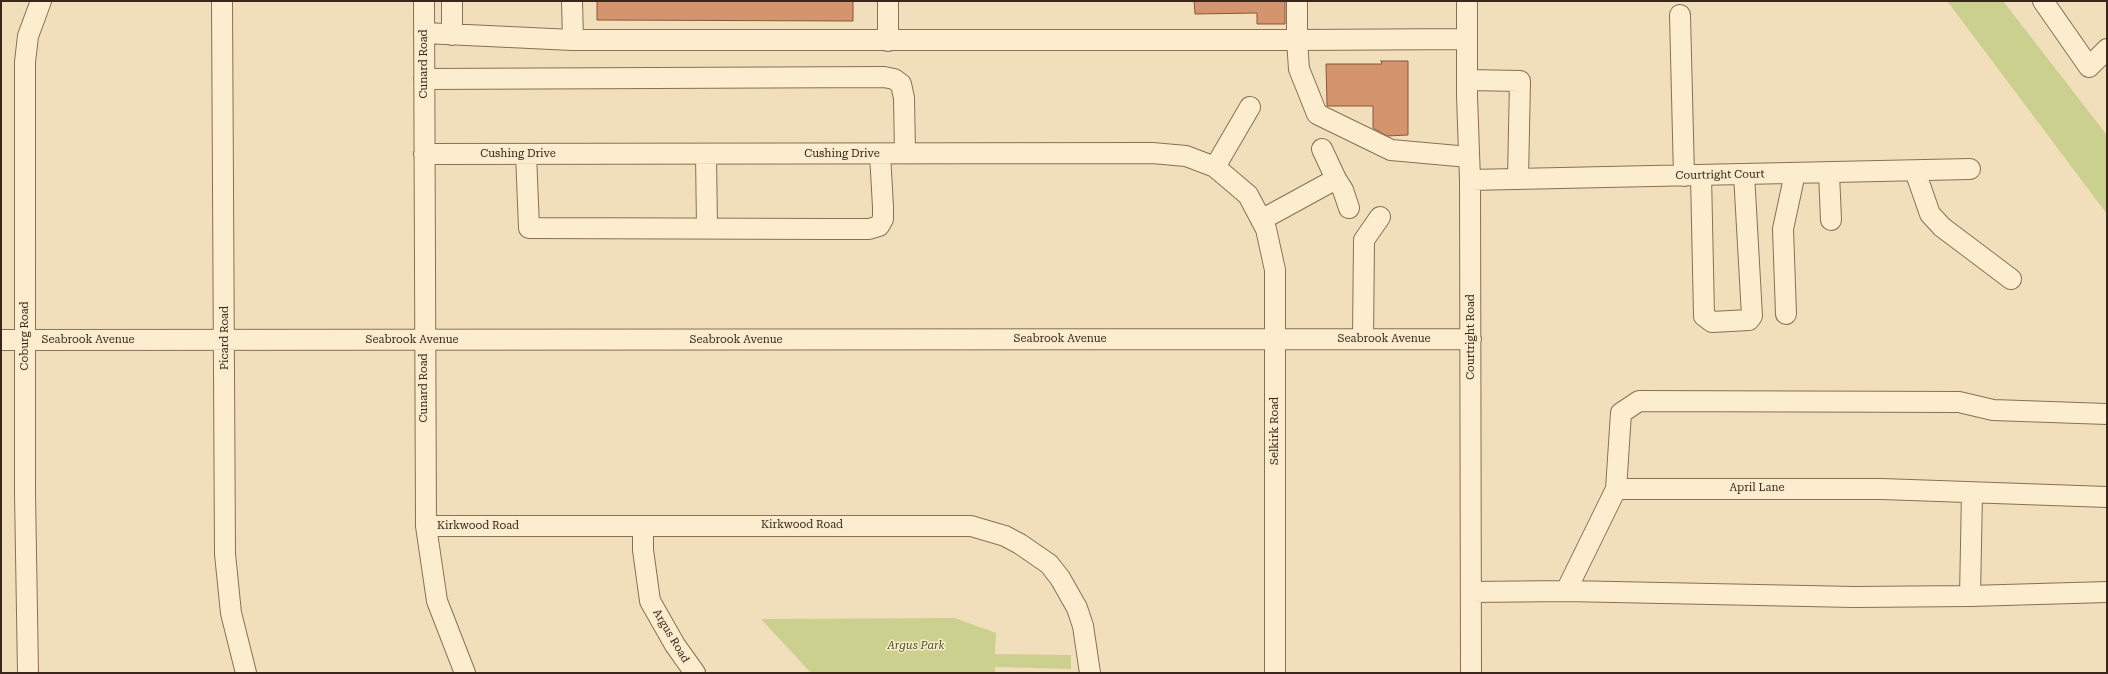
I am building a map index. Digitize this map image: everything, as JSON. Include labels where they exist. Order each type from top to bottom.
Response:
[{"type":"street","name":"Coburg Road","points":[[28,673],[26,640],[25,62],[28,36],[41,1]]},
{"type":"street","name":"Picard Road","points":[[222,1],[225,554],[231,613],[246,673]]},
{"type":"street","name":"Cunard Road","points":[[424,1],[424,339],[426,526],[437,601],[465,673]]},
{"type":"street","points":[[452,1],[452,35]]},
{"type":"street","points":[[572,1],[573,40]]},
{"type":"street","points":[[888,1],[888,40]]},
{"type":"street","points":[[1298,1],[1297,40],[1299,69],[1316,114],[1391,150],[1470,157]]},
{"type":"street","name":"Courtright Road","points":[[1467,1],[1467,80],[1470,157],[1471,673]]},
{"type":"street","points":[[2043,1],[2089,67],[2107,49]]},
{"type":"street","points":[[1680,15],[1693,176],[1702,228],[1704,316],[1712,322],[1749,320],[1752,316],[1744,174]]},
{"type":"street","points":[[424,33],[573,40],[1297,40],[1467,38]]},
{"type":"street","points":[[424,79],[884,77],[894,79],[901,84],[904,98],[905,154]]},
{"type":"street","points":[[1467,80],[1520,81],[1518,179]]},
{"type":"street","points":[[1215,167],[1250,107]]},
{"type":"street","points":[[1322,149],[1336,179],[1343,190],[1349,208]]},
{"type":"street","name":"Cushing Drive","points":[[424,154],[1152,153],[1186,156],[1215,167],[1248,195]]},
{"type":"street","points":[[526,154],[529,228],[869,229],[879,226],[883,219],[884,207],[880,154]]},
{"type":"street","points":[[706,154],[707,228]]},
{"type":"street","name":"Courtright Court","points":[[1470,180],[1970,169]]},
{"type":"street","points":[[1915,170],[1930,214],[1942,227],[2011,279]]},
{"type":"street","points":[[1786,314],[1784,229],[1795,173]]},
{"type":"street","points":[[1829,173],[1831,220]]},
{"type":"street","points":[[1261,220],[1336,179]]},
{"type":"street","name":"Selkirk Road","points":[[1248,195],[1266,230],[1275,270],[1275,673]]},
{"type":"street","points":[[1363,339],[1364,240],[1380,217]]},
{"type":"street","name":"Seabrook Avenue","points":[[1,340],[1471,339]]},
{"type":"street","points":[[1566,591],[1616,489],[1621,413],[1639,401],[1959,402],[1993,410],[2107,414]]},
{"type":"street","name":"April Lane","points":[[1616,489],[1882,489],[2107,497]]},
{"type":"street","points":[[1970,596],[1972,493]]},
{"type":"street","name":"Kirkwood Road","points":[[426,526],[971,526],[1004,536],[1034,552],[1049,564],[1060,578],[1074,601],[1083,626],[1090,673]]},
{"type":"street","name":"Argus Road","points":[[643,526],[643,550],[650,601],[675,645],[695,673]]},
{"type":"street","points":[[1472,592],[1566,591],[1854,597],[1970,596],[2107,592]]},
{"type":"green space","points":[[1947,1],[2003,1],[2107,135],[2107,214]]},
{"type":"green space","name":"Argus Park","points":[[955,618],[996,633],[995,654],[1071,655],[1071,669],[995,667],[995,673],[811,673],[761,619]]},
{"type":"building","points":[[597,1],[853,1],[853,21],[597,20]]},
{"type":"building","points":[[1194,1],[1285,1],[1285,24],[1257,24],[1257,13],[1195,14]]},
{"type":"building","points":[[1381,61],[1408,61],[1408,135],[1387,136],[1373,128],[1373,106],[1327,106],[1326,64],[1382,64]]}]
